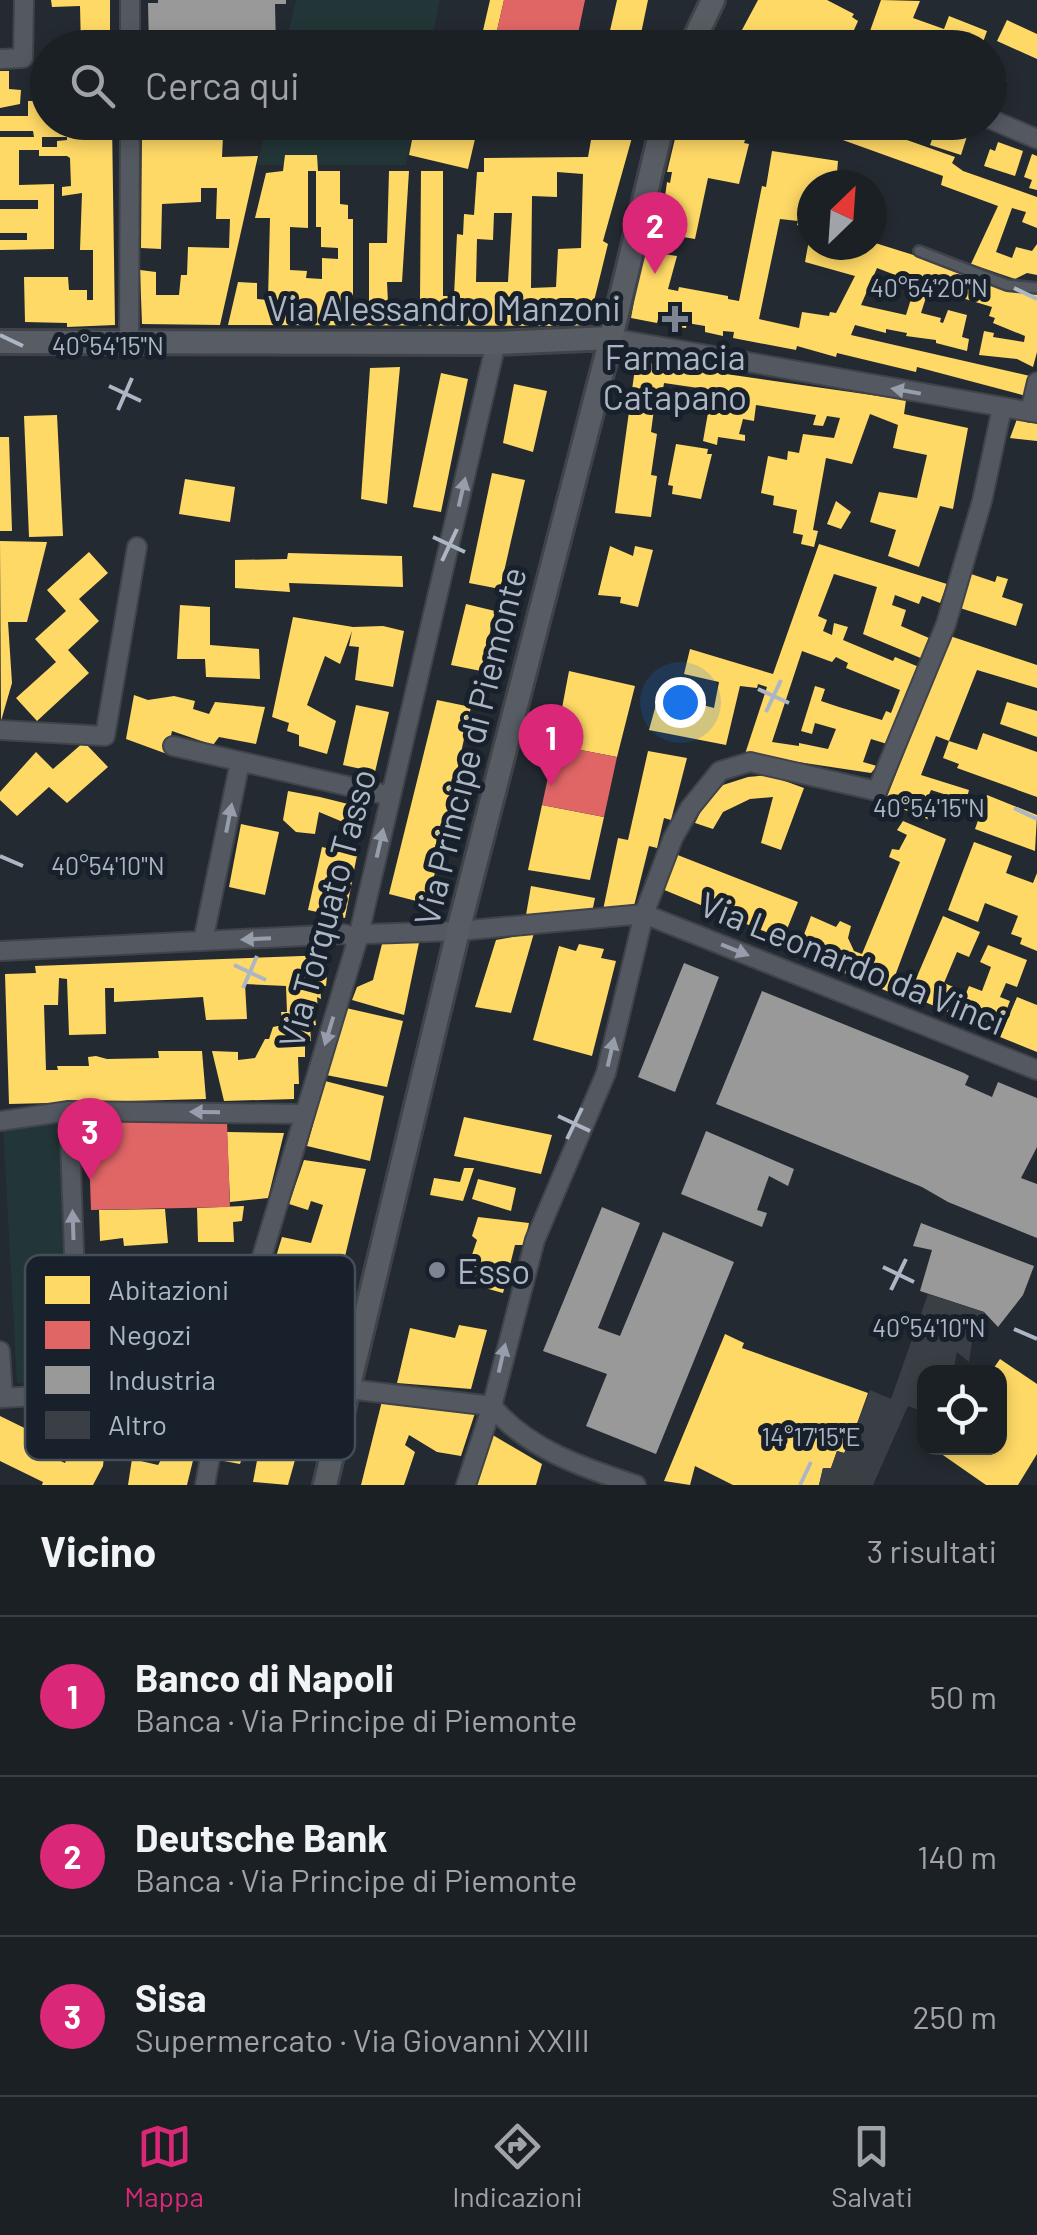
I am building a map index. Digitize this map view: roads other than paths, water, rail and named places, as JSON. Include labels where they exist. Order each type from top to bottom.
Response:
[{"type":"main road","points":[[699,30],[713,0]]},
{"type":"main road","name":"Via Principe di Piemonte","points":[[355,1364],[458,931],[658,140]]},
{"type":"main road","name":"Via Alessandro Manzoni","points":[[0,342],[496,343],[610,338]]},
{"type":"main road","name":"Via Principe di Piemonte","points":[[324,1485],[331,1460]]},
{"type":"street","points":[[0,59],[24,58],[24,0]]},
{"type":"street","points":[[130,0],[130,30]]},
{"type":"street","points":[[1007,126],[1037,139]]},
{"type":"street","points":[[129,340],[130,140]]},
{"type":"street","name":"Via Alessandro Manzoni","points":[[610,338],[1033,413]]},
{"type":"street","name":"Via Torquato Tasso","points":[[261,1255],[358,938],[496,343]]},
{"type":"street","points":[[1033,413],[1037,382]]},
{"type":"street","points":[[466,1485],[492,1406],[535,1240],[606,1073],[644,914],[673,838],[690,808],[720,770],[750,762],[877,791],[946,624],[982,501],[1002,408]]},
{"type":"street","points":[[0,730],[105,736],[137,547]]},
{"type":"street","points":[[174,746],[391,796]]},
{"type":"street","points":[[203,941],[240,762]]},
{"type":"street","points":[[0,951],[344,934],[358,938],[365,934],[458,931],[644,914]]},
{"type":"street","name":"Via Leonardo da Vinci","points":[[644,914],[1037,1070]]},
{"type":"street","points":[[0,1121],[68,1111],[303,1114]]},
{"type":"street","points":[[68,1111],[74,1255]]},
{"type":"street","points":[[0,1351],[1,1398]]},
{"type":"street","points":[[355,1390],[492,1406],[510,1428],[579,1466],[636,1485]]},
{"type":"street","name":"Via Torquato Tasso","points":[[205,1485],[209,1460]]},
{"type":"lane","points":[[920,251],[1008,285],[1037,288]]},
{"type":"place","name":"Deutsche Bank","points":[[655,274]]},
{"type":"place","name":"Farmacia Catapano","points":[[675,319]]},
{"type":"place","name":"Banco di Napoli","points":[[551,786]]},
{"type":"place","name":"Sisa","points":[[90,1180]]},
{"type":"place","name":"Esso","points":[[437,1270]]}]
